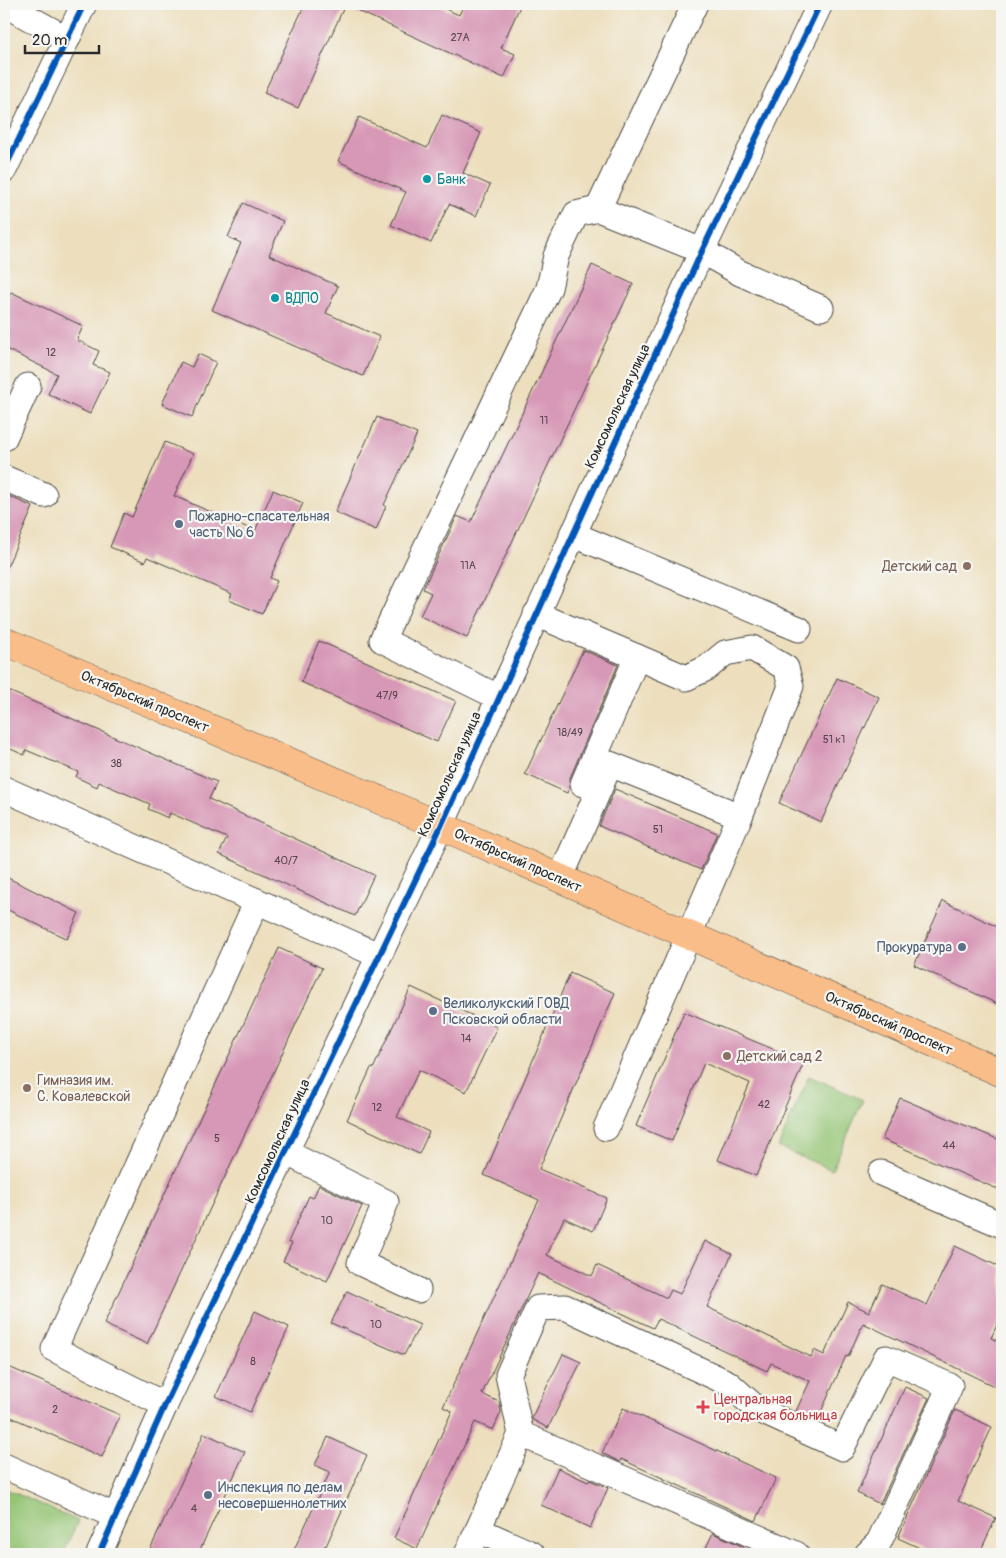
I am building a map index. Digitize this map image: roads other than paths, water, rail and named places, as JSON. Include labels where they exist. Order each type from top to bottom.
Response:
[{"type":"main road","name":"Октябрьский проспект","points":[[4,641],[441,826],[1002,1073]]},
{"type":"street","points":[[4,4],[67,39]]},
{"type":"street","points":[[4,170],[84,4]]},
{"type":"street","points":[[598,209],[695,4]]},
{"type":"street","name":"Комсомольская улица","points":[[98,1554],[165,1406],[441,826],[702,251],[820,4]]},
{"type":"street","points":[[498,697],[382,640],[549,288],[556,256],[576,214],[598,209],[702,251],[740,273],[821,308]]},
{"type":"street","points":[[4,438],[28,386]]},
{"type":"street","points":[[4,478],[44,495]]},
{"type":"street","points":[[572,534],[799,629]]},
{"type":"street","points":[[536,614],[686,678],[707,668],[726,653],[752,648],[786,668],[791,686],[740,816],[606,1128]]},
{"type":"street","points":[[580,792],[637,657]]},
{"type":"street","points":[[560,879],[610,764],[740,816]]},
{"type":"street","points":[[4,789],[378,956]]},
{"type":"street","points":[[165,1406],[54,1349],[257,901]]},
{"type":"street","points":[[285,1152],[386,1202],[360,1263],[418,1290]]},
{"type":"street","points":[[881,1173],[1002,1226]]},
{"type":"street","points":[[467,1554],[521,1434],[508,1375],[538,1308],[565,1307],[728,1383],[757,1409],[842,1448],[886,1358],[950,1386],[879,1542],[866,1554]]},
{"type":"street","points":[[521,1434],[796,1554]]},
{"type":"street","points":[[4,1466],[116,1516]]},
{"type":"street","points":[[478,1530],[532,1554]]},
{"type":"place","name":"Банк","points":[[427,179]]},
{"type":"place","name":"ВДПО","points":[[275,298]]},
{"type":"place","name":"Пожарно-спасательная часть № 6","points":[[179,524]]},
{"type":"place","name":"Детский сад","points":[[967,566]]},
{"type":"place","name":"Прокуратура","points":[[962,947]]},
{"type":"place","name":"Великолукский ГОВД Псковской области","points":[[433,1011]]},
{"type":"place","name":"Детский сад 2","points":[[727,1056]]},
{"type":"place","name":"Гимназия им. С. Ковалевской","points":[[27,1088]]},
{"type":"place","name":"Центральная городская больница","points":[[703,1407]]},
{"type":"place","name":"Инспекция по делам несовершеннолетних","points":[[208,1495]]}]
